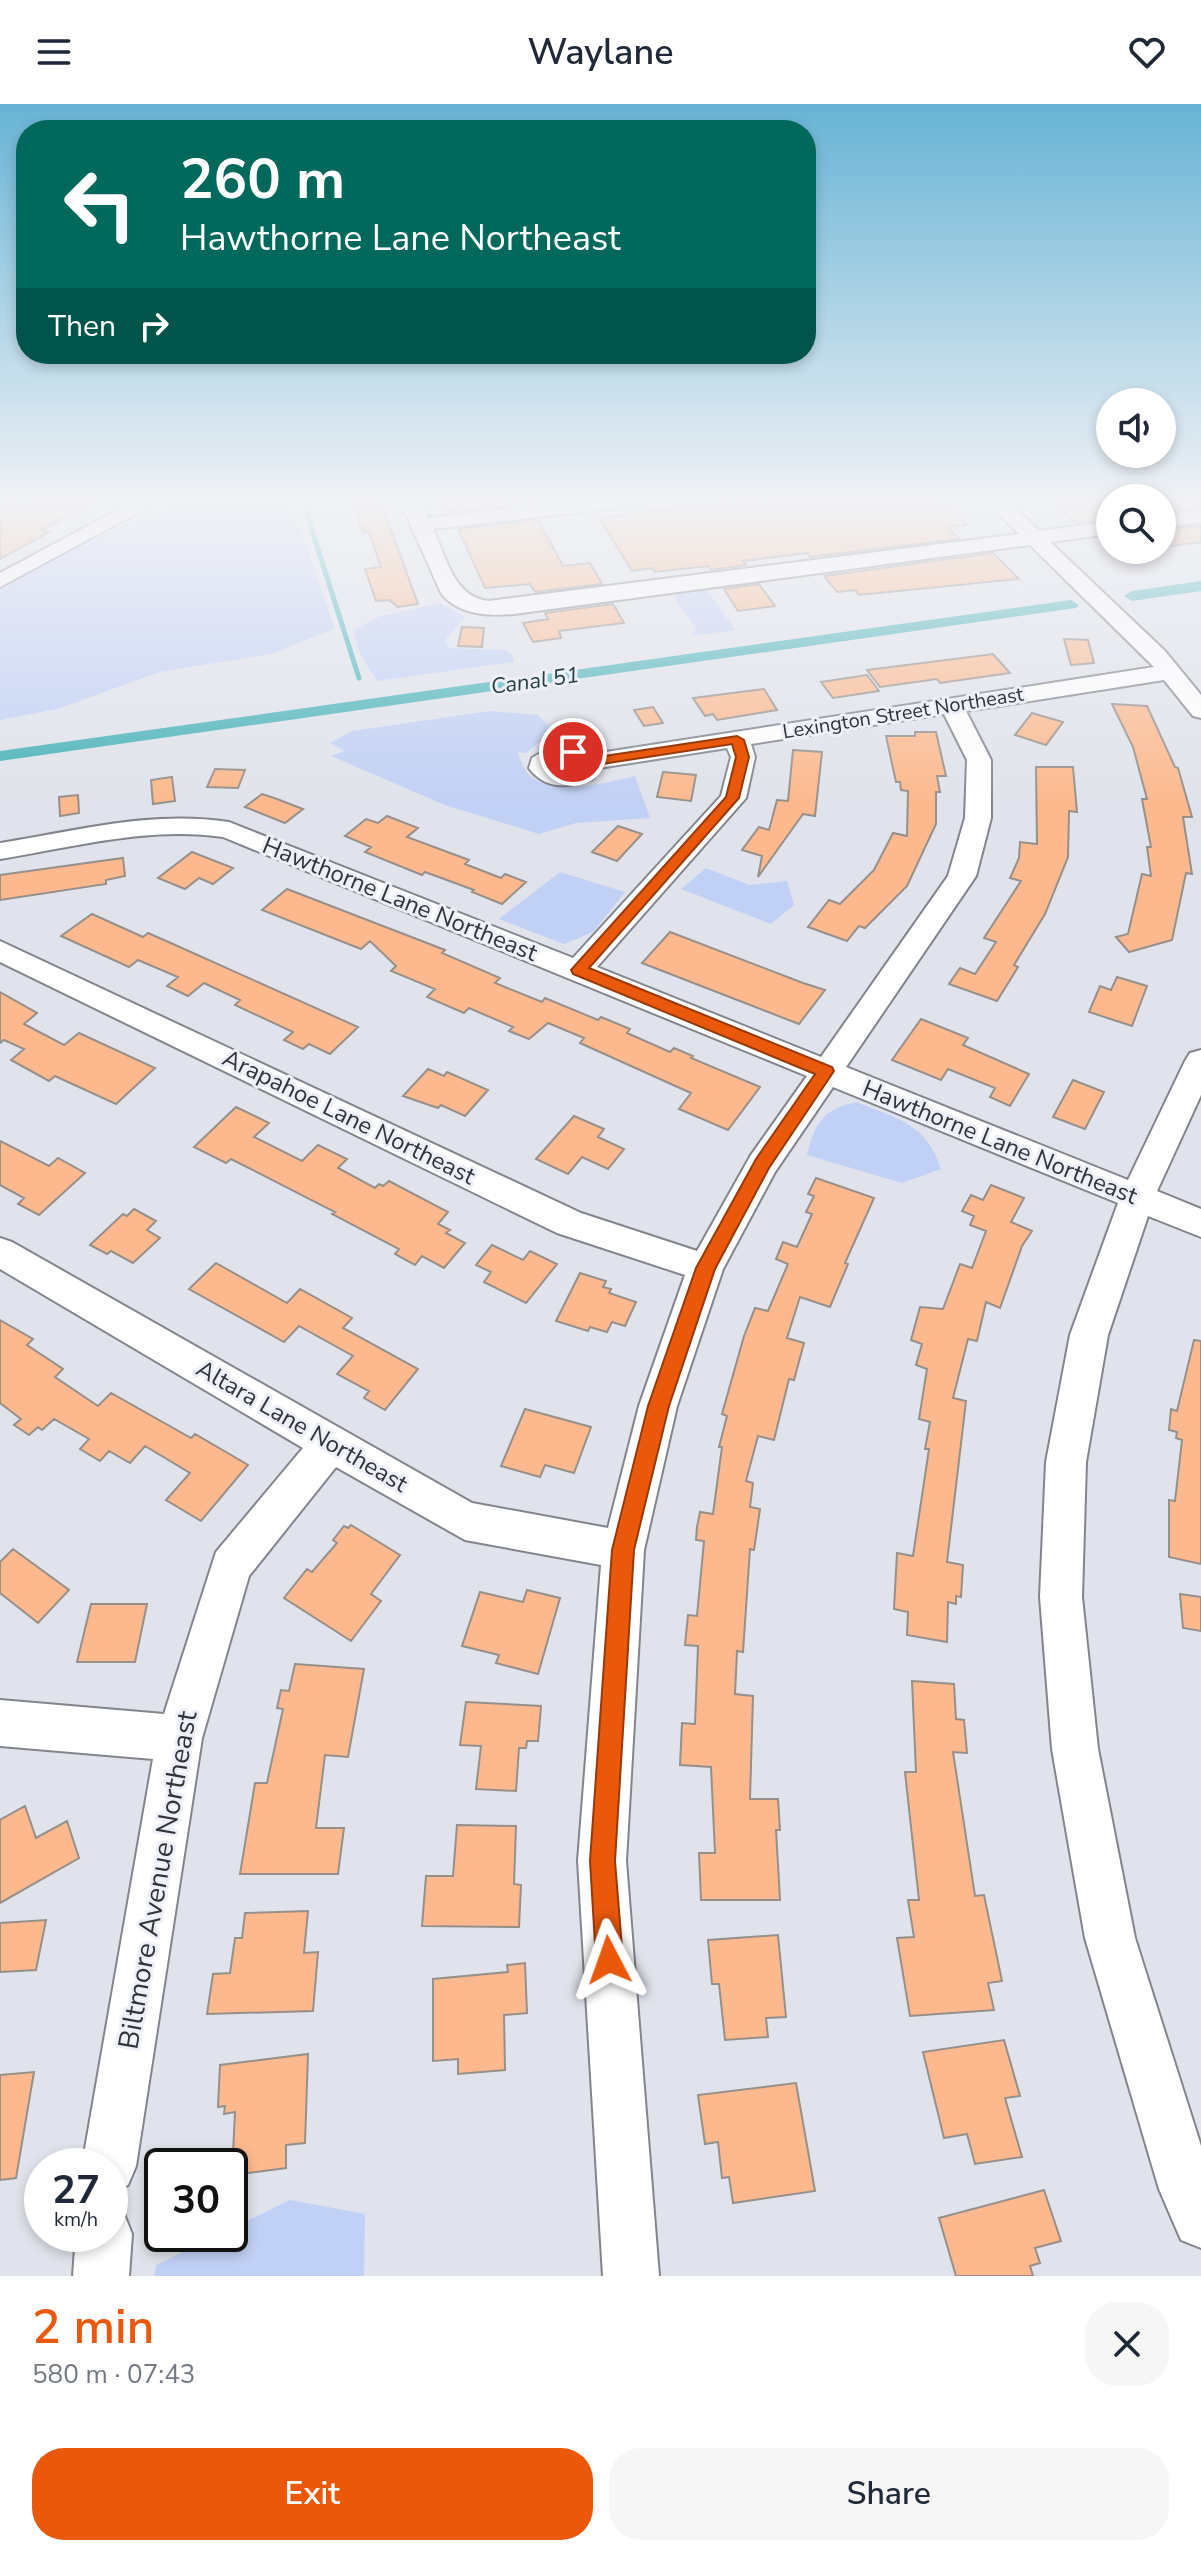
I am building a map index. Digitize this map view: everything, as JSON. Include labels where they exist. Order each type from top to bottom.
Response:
[{"type":"street","points":[[464,600],[473,606],[514,607],[564,600]]},
{"type":"street","points":[[1097,600],[1169,672],[1201,711]]},
{"type":"street","points":[[1201,671],[1195,681],[1201,694]]},
{"type":"street","name":"Lexington Street Northeast","points":[[589,762],[1169,672]]},
{"type":"street","points":[[631,2276],[602,1861],[623,1550],[658,1406],[706,1268],[763,1164],[962,876],[978,818],[979,760],[951,705]]},
{"type":"street","points":[[578,970],[733,798],[743,757],[737,740]]},
{"type":"street","name":"Hawthorne Lane Northeast","points":[[0,851],[173,825],[212,826],[229,830],[1201,1223]]},
{"type":"street","name":"Arapahoe Lane Northeast","points":[[0,950],[569,1223],[706,1268]]},
{"type":"street","points":[[1201,1061],[1137,1197],[1089,1335],[1066,1462],[1061,1597],[1075,1749],[1110,1938],[1187,2189],[1201,2220]]},
{"type":"street","name":"Altara Lane Northeast","points":[[0,1252],[465,1521],[623,1550]]},
{"type":"street","name":"Biltmore Avenue Northeast","points":[[112,2148],[179,1738],[231,1566],[332,1442]]},
{"type":"street","points":[[0,1723],[179,1738]]},
{"type":"street","points":[[101,2276],[103,2252]]},
{"type":"shaded area","points":[[0,600],[325,600],[335,628],[275,653],[160,672],[57,709],[0,720]]},
{"type":"shaded area","points":[[676,600],[715,600],[735,630],[692,636],[696,629]]},
{"type":"shaded area","points":[[440,603],[465,617],[446,639],[449,648],[506,650],[513,656],[514,662],[377,681],[361,656],[353,630],[378,617]]},
{"type":"shaded area","points":[[490,711],[538,715],[553,731],[526,753],[518,752],[529,775],[540,782],[566,787],[595,785],[635,776],[650,818],[576,823],[539,834],[445,805],[331,756],[345,751],[330,743],[352,731]]},
{"type":"shaded area","points":[[706,868],[749,885],[787,881],[794,905],[771,924],[681,889]]},
{"type":"shaded area","points":[[560,872],[625,892],[593,932],[564,944],[499,919]]},
{"type":"shaded area","points":[[856,1102],[919,1132],[935,1154],[941,1169],[902,1183],[807,1155],[813,1134],[822,1119],[836,1109]]},
{"type":"shaded area","points":[[290,2200],[365,2214],[364,2276],[154,2276],[156,2265],[183,2252],[248,2252],[248,2220]]},
{"type":"building","points":[[389,600],[417,600],[418,604],[398,607]]},
{"type":"building","points":[[731,600],[771,600],[775,606],[738,611]]},
{"type":"building","points":[[613,604],[624,623],[559,631],[561,638],[533,642],[523,623],[548,619],[545,613]]},
{"type":"building","points":[[462,627],[484,628],[482,647],[458,646]]},
{"type":"building","points":[[1064,639],[1088,640],[1094,663],[1071,665]]},
{"type":"building","points":[[993,654],[1010,673],[940,683],[937,679],[880,687],[867,670]]},
{"type":"building","points":[[867,675],[879,691],[833,698],[821,682]]},
{"type":"building","points":[[764,689],[777,710],[717,720],[713,714],[705,716],[693,698]]},
{"type":"building","points":[[1112,704],[1147,706],[1178,768],[1192,817],[1183,817],[1192,874],[1186,873],[1172,940],[1129,952],[1116,937],[1128,934],[1142,874],[1151,876],[1147,847],[1151,847],[1142,799],[1147,799],[1133,747]]},
{"type":"building","points":[[653,707],[663,723],[644,726],[634,710]]},
{"type":"building","points":[[1032,713],[1063,722],[1046,745],[1015,735]]},
{"type":"building","points":[[915,732],[936,732],[946,776],[937,776],[940,792],[936,792],[936,824],[907,886],[865,928],[859,926],[847,941],[808,927],[829,900],[840,904],[874,870],[893,833],[907,836],[908,791],[901,790],[900,782],[896,782],[886,736],[915,736]]},
{"type":"building","points":[[793,750],[822,752],[815,816],[803,814],[758,877],[762,856],[742,850],[759,827],[769,830],[777,800],[788,801]]},
{"type":"building","points":[[1036,767],[1073,767],[1077,812],[1069,811],[1068,857],[1045,914],[1014,965],[1018,967],[997,1001],[949,984],[960,968],[975,974],[996,942],[984,938],[1021,881],[1010,878],[1019,858],[1020,842],[1037,844]]},
{"type":"building","points":[[215,769],[245,770],[238,788],[207,787]]},
{"type":"building","points":[[663,772],[696,775],[691,801],[657,797]]},
{"type":"building","points":[[172,777],[175,801],[153,804],[151,780]]},
{"type":"building","points":[[262,794],[303,809],[285,823],[245,807]]},
{"type":"building","points":[[78,795],[79,813],[60,816],[59,797]]},
{"type":"building","points":[[387,816],[418,828],[407,837],[469,860],[465,864],[501,878],[505,874],[526,882],[502,904],[472,892],[474,890],[425,872],[422,875],[365,852],[371,847],[345,836],[366,819],[378,823]]},
{"type":"building","points":[[618,826],[642,834],[617,861],[592,852]]},
{"type":"building","points":[[192,852],[233,868],[213,884],[199,878],[185,889],[158,878]]},
{"type":"building","points":[[123,858],[125,876],[106,880],[106,884],[0,900],[0,875]]},
{"type":"building","points":[[287,889],[445,950],[442,953],[500,978],[495,983],[542,1002],[545,998],[598,1020],[601,1017],[630,1029],[627,1033],[670,1052],[674,1048],[760,1087],[728,1130],[679,1109],[691,1093],[580,1043],[584,1038],[548,1023],[529,1039],[509,1031],[513,1027],[469,1008],[464,1013],[427,997],[435,989],[391,971],[396,966],[370,941],[361,949],[262,910]]},
{"type":"building","points":[[92,914],[143,937],[148,933],[358,1027],[330,1054],[309,1044],[303,1049],[284,1040],[293,1032],[235,1005],[240,1000],[204,983],[188,996],[167,986],[178,977],[138,960],[129,967],[61,936]]},
{"type":"building","points":[[670,932],[825,990],[799,1024],[642,963]]},
{"type":"building","points":[[1117,977],[1147,986],[1132,1026],[1089,1012],[1100,986],[1111,990]]},
{"type":"building","points":[[0,992],[37,1013],[24,1024],[64,1045],[79,1033],[155,1068],[116,1104],[55,1076],[49,1081],[11,1060],[24,1049],[4,1040],[0,1043]]},
{"type":"building","points":[[921,1019],[968,1038],[963,1045],[1029,1074],[1010,1106],[990,1097],[995,1088],[948,1069],[941,1080],[892,1060]]},
{"type":"building","points":[[428,1069],[444,1076],[447,1072],[488,1090],[465,1116],[441,1105],[438,1108],[403,1096]]},
{"type":"building","points":[[1073,1080],[1104,1092],[1085,1129],[1053,1117]]},
{"type":"building","points":[[236,1107],[269,1123],[254,1137],[302,1161],[318,1145],[347,1159],[338,1168],[375,1188],[389,1181],[448,1212],[438,1224],[450,1230],[446,1233],[465,1243],[444,1268],[422,1256],[415,1265],[395,1254],[399,1249],[332,1214],[335,1212],[231,1159],[226,1163],[194,1147]]},
{"type":"building","points":[[574,1116],[604,1129],[598,1137],[624,1149],[608,1169],[582,1157],[568,1174],[536,1159]]},
{"type":"building","points":[[0,1141],[49,1166],[58,1158],[85,1173],[39,1215],[18,1204],[24,1198],[0,1185]]},
{"type":"building","points":[[816,1178],[874,1198],[845,1263],[848,1264],[830,1307],[800,1297],[787,1338],[804,1343],[794,1380],[789,1379],[774,1440],[758,1436],[746,1481],[753,1483],[750,1507],[760,1509],[754,1550],[750,1549],[743,1652],[737,1651],[735,1694],[753,1696],[750,1799],[778,1799],[780,1830],[776,1830],[780,1900],[701,1900],[699,1853],[715,1853],[711,1767],[680,1765],[682,1723],[695,1724],[698,1646],[685,1645],[688,1615],[697,1616],[704,1541],[696,1540],[697,1527],[700,1512],[713,1514],[722,1447],[719,1447],[727,1416],[722,1414],[744,1336],[755,1308],[768,1311],[788,1264],[776,1259],[783,1242],[797,1247],[812,1214],[806,1212],[814,1196],[808,1194]]},
{"type":"building","points":[[991,1185],[1024,1198],[1011,1222],[1032,1231],[1022,1246],[1000,1308],[986,1302],[977,1341],[968,1339],[953,1398],[966,1401],[947,1562],[963,1565],[961,1597],[956,1596],[956,1604],[948,1602],[947,1642],[907,1635],[908,1612],[894,1609],[897,1553],[913,1556],[929,1449],[925,1449],[930,1422],[919,1419],[927,1369],[916,1365],[922,1344],[911,1340],[920,1307],[943,1309],[960,1264],[972,1268],[986,1231],[970,1225],[974,1216],[962,1211],[971,1195],[983,1200]]},
{"type":"building","points":[[134,1209],[156,1221],[147,1230],[160,1238],[133,1263],[111,1251],[107,1254],[90,1245],[123,1214],[127,1216]]},
{"type":"building","points":[[492,1245],[523,1260],[530,1251],[557,1264],[526,1303],[484,1282],[491,1272],[476,1265]]},
{"type":"building","points":[[216,1263],[287,1303],[300,1289],[352,1318],[343,1328],[418,1369],[385,1410],[364,1398],[369,1391],[337,1374],[353,1356],[299,1326],[284,1342],[189,1289]]},
{"type":"building","points":[[580,1273],[606,1281],[603,1287],[611,1289],[609,1293],[636,1302],[625,1326],[612,1322],[607,1332],[590,1327],[588,1331],[556,1321]]},
{"type":"building","points":[[0,1320],[33,1339],[27,1345],[63,1369],[55,1377],[98,1406],[111,1393],[191,1438],[195,1434],[248,1465],[201,1521],[166,1500],[190,1473],[145,1446],[130,1463],[109,1451],[100,1461],[80,1449],[89,1439],[54,1419],[42,1430],[38,1427],[29,1435],[14,1425],[21,1419],[0,1403]]},
{"type":"building","points":[[1194,1340],[1201,1341],[1201,1564],[1169,1557],[1169,1500],[1175,1501],[1182,1440],[1176,1438],[1177,1432],[1169,1430],[1171,1409],[1177,1411]]},
{"type":"building","points":[[525,1409],[591,1427],[574,1473],[545,1465],[540,1477],[501,1466]]},
{"type":"building","points":[[351,1525],[400,1555],[371,1594],[381,1601],[351,1641],[284,1598],[307,1569],[312,1572],[337,1543],[333,1540],[344,1526],[348,1528]]},
{"type":"building","points":[[13,1549],[69,1590],[38,1623],[0,1593],[0,1562]]},
{"type":"building","points":[[527,1590],[560,1598],[538,1674],[496,1663],[499,1655],[462,1646],[480,1592],[523,1602]]},
{"type":"building","points":[[1180,1594],[1201,1597],[1201,1631],[1183,1628]]},
{"type":"building","points":[[91,1604],[147,1604],[135,1662],[77,1662]]},
{"type":"building","points":[[295,1664],[364,1669],[348,1757],[325,1755],[316,1828],[344,1828],[338,1874],[240,1874],[255,1783],[267,1783],[283,1709],[277,1708],[281,1690],[289,1691]]},
{"type":"building","points":[[912,1681],[954,1684],[956,1719],[964,1720],[967,1753],[953,1752],[975,1896],[984,1895],[1002,1981],[988,1983],[994,2010],[910,2016],[897,1938],[914,1937],[908,1900],[919,1900],[905,1772],[916,1772]]},
{"type":"building","points":[[466,1702],[541,1706],[538,1741],[527,1741],[526,1748],[519,1748],[516,1791],[476,1789],[481,1746],[460,1745]]},
{"type":"building","points":[[25,1806],[36,1838],[67,1821],[79,1858],[0,1903],[0,1820]]},
{"type":"building","points":[[457,1825],[516,1826],[514,1884],[521,1885],[519,1927],[422,1926],[426,1876],[453,1876]]},
{"type":"building","points":[[308,1911],[304,1953],[318,1952],[313,2011],[207,2014],[213,1974],[230,1973],[235,1938],[242,1938],[245,1913]]},
{"type":"building","points":[[46,1920],[36,1970],[0,1972],[0,1923]]},
{"type":"building","points":[[778,1935],[786,2017],[766,2018],[768,2037],[725,2040],[719,1984],[712,1984],[708,1940]]},
{"type":"building","points":[[525,1963],[527,2013],[504,2015],[505,2070],[458,2074],[458,2059],[433,2061],[433,1979],[508,1972],[507,1965]]},
{"type":"building","points":[[1004,2040],[1020,2096],[1005,2098],[1022,2157],[975,2164],[967,2134],[944,2138],[923,2052]]},
{"type":"building","points":[[308,2054],[305,2143],[286,2145],[286,2168],[248,2173],[248,2148],[233,2148],[235,2112],[224,2114],[225,2106],[218,2107],[220,2065]]},
{"type":"building","points":[[34,2072],[16,2178],[0,2180],[0,2075]]},
{"type":"building","points":[[796,2083],[815,2191],[733,2203],[729,2177],[722,2178],[718,2142],[705,2144],[698,2095]]},
{"type":"building","points":[[1044,2190],[1061,2241],[1035,2248],[1040,2263],[1030,2266],[1033,2276],[956,2276],[939,2218]]},
{"type":"waterway","points":[[334,600],[359,678]]},
{"type":"waterway","name":"Canal 51","points":[[0,756],[1071,605]]},
{"type":"route","points":[[573,752],[589,762],[737,740],[743,757],[733,798],[578,970],[826,1071],[763,1164],[706,1268],[658,1406],[623,1550],[602,1861],[609,1960]]}]
